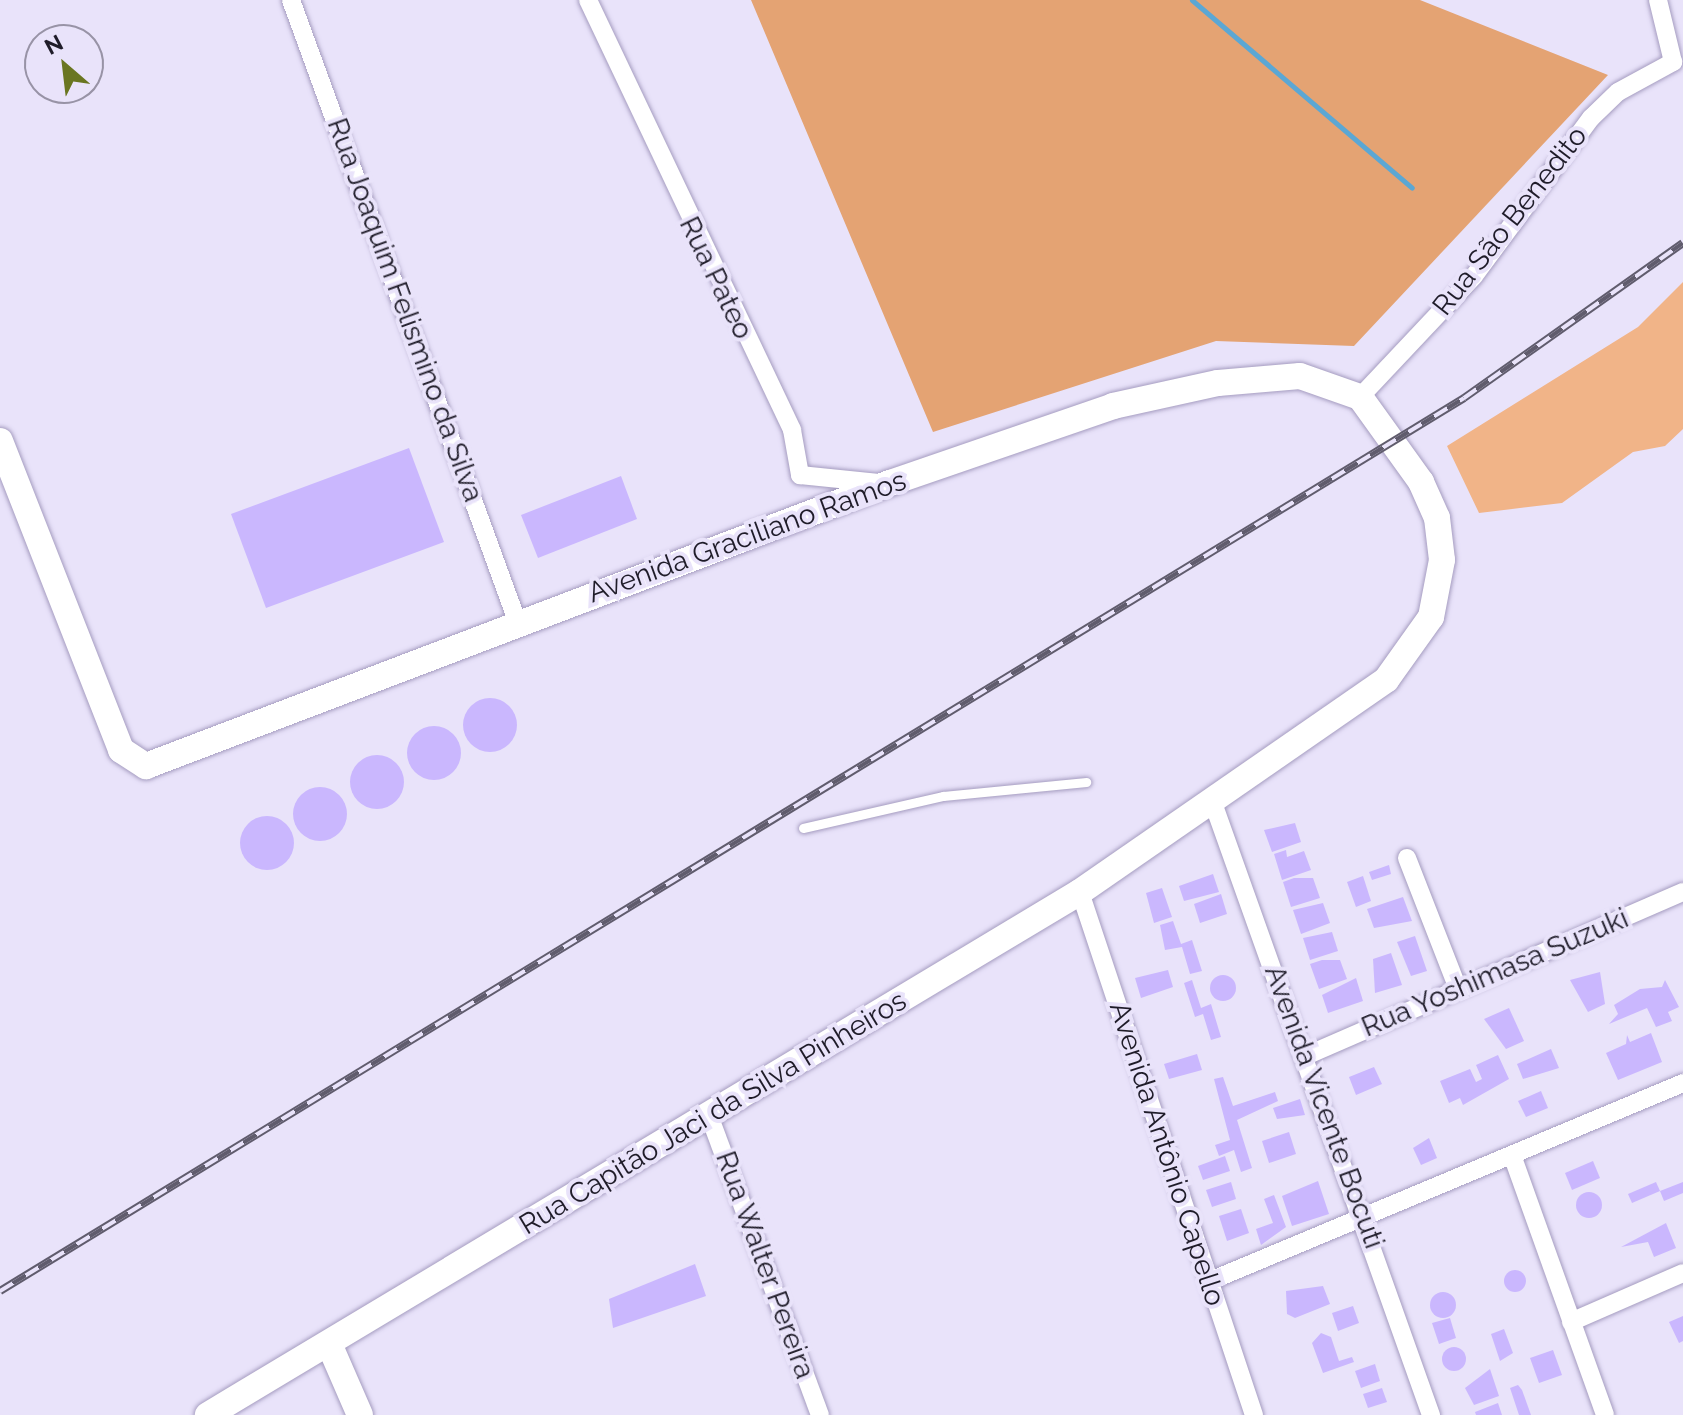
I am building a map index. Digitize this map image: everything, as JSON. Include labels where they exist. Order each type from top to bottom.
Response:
[{"type":"street","name":"Rua Joaquim Felismino da Silva","points":[[291,0],[517,621]]},
{"type":"street","name":"Rua Pateo","points":[[588,0],[792,430],[800,475],[890,483]]},
{"type":"street","name":"Rua São Benedito","points":[[1360,397],[1474,276],[1591,118],[1618,92],[1673,62],[1658,0]]},
{"type":"street","name":"Avenida Graciliano Ramos","points":[[0,441],[121,750],[146,766],[517,621],[890,483],[1113,406],[1218,383],[1300,376],[1360,397]]},
{"type":"street","name":"Rua Capitão Jaci da Silva Pinheiros","points":[[208,1415],[330,1346],[1080,892],[1386,680],[1431,617],[1442,560],[1437,518],[1384,424],[1360,397]]},
{"type":"street","name":"Avenida Vicente Bocuti","points":[[1212,800],[1308,1055],[1431,1415]]},
{"type":"street","points":[[1407,858],[1458,989]]},
{"type":"street","name":"Avenida Antônio Capello","points":[[1080,892],[1254,1415]]},
{"type":"street","name":"Rua Yoshimasa Suzuki","points":[[1308,1055],[1683,892]]},
{"type":"street","points":[[1210,1281],[1683,1083]]},
{"type":"street","name":"Rua Walter Pereira","points":[[709,1115],[820,1415]]},
{"type":"street","points":[[1512,1155],[1605,1415]]},
{"type":"street","points":[[1571,1322],[1683,1273]]},
{"type":"street","points":[[330,1346],[360,1415]]},
{"type":"lane","points":[[803,828],[943,796],[1086,782]]},
{"type":"shaded area","points":[[751,0],[1420,0],[1608,75],[1354,346],[1216,341],[933,432]]},
{"type":"shaded area","points":[[1683,282],[1683,429],[1665,446],[1633,452],[1562,503],[1479,513],[1447,446],[1638,327]]},
{"type":"building","points":[[409,448],[444,542],[266,608],[231,514]]},
{"type":"building","points":[[621,476],[637,519],[538,558],[521,515]]},
{"type":"building","points":[[490,698],[509,706],[517,725],[509,744],[490,752],[471,744],[463,725],[471,706]]},
{"type":"building","points":[[434,726],[453,734],[461,753],[453,772],[434,780],[415,772],[407,753],[415,734]]},
{"type":"building","points":[[377,755],[396,763],[404,782],[396,801],[377,809],[358,801],[350,782],[358,763]]},
{"type":"building","points":[[320,787],[339,795],[347,814],[339,833],[320,841],[301,833],[293,814],[301,795]]},
{"type":"building","points":[[267,816],[286,824],[294,843],[286,862],[267,870],[248,862],[240,843],[248,824]]},
{"type":"building","points":[[1295,823],[1301,842],[1272,852],[1264,830]]},
{"type":"building","points":[[1286,850],[1287,857],[1304,851],[1311,870],[1282,880],[1274,854]]},
{"type":"building","points":[[1389,865],[1391,874],[1372,880],[1369,872]]},
{"type":"building","points":[[1213,874],[1219,892],[1184,901],[1179,886]]},
{"type":"building","points":[[1363,876],[1371,901],[1356,907],[1347,882]]},
{"type":"building","points":[[1294,878],[1313,878],[1320,898],[1291,907],[1283,882]]},
{"type":"building","points":[[1162,888],[1172,917],[1154,923],[1146,893]]},
{"type":"building","points":[[1221,894],[1227,914],[1200,923],[1194,904]]},
{"type":"building","points":[[1403,897],[1412,921],[1374,928],[1367,909]]},
{"type":"building","points":[[1323,903],[1330,923],[1301,934],[1293,910]]},
{"type":"building","points":[[1173,921],[1181,944],[1192,940],[1202,971],[1190,974],[1182,947],[1165,950],[1160,925]]},
{"type":"building","points":[[1332,932],[1338,951],[1310,960],[1303,938]]},
{"type":"building","points":[[1415,936],[1427,971],[1411,976],[1397,942]]},
{"type":"building","points":[[1391,953],[1402,985],[1375,993],[1373,959]]},
{"type":"building","points":[[1340,960],[1347,979],[1319,989],[1310,964]]},
{"type":"building","points":[[1168,970],[1173,987],[1141,998],[1135,978]]},
{"type":"building","points":[[1600,972],[1605,1004],[1588,1012],[1570,980]]},
{"type":"building","points":[[1223,975],[1232,979],[1236,988],[1232,997],[1223,1001],[1214,997],[1210,988],[1214,979]]},
{"type":"building","points":[[1356,978],[1363,1001],[1328,1013],[1322,995]]},
{"type":"building","points":[[1192,980],[1201,1008],[1211,1004],[1221,1037],[1211,1040],[1203,1014],[1195,1017],[1184,983]]},
{"type":"building","points":[[1665,980],[1679,1007],[1668,1012],[1672,1021],[1656,1027],[1647,1008],[1609,1024],[1618,1014],[1614,1005],[1640,989],[1662,987]]},
{"type":"building","points":[[1509,1008],[1524,1041],[1506,1049],[1484,1019]]},
{"type":"building","points":[[1651,1033],[1662,1062],[1618,1080],[1606,1053],[1626,1044],[1627,1035],[1630,1042]]},
{"type":"building","points":[[1551,1049],[1559,1068],[1523,1079],[1517,1064]]},
{"type":"building","points":[[1197,1054],[1202,1070],[1169,1079],[1164,1064]]},
{"type":"building","points":[[1498,1055],[1509,1079],[1463,1105],[1460,1098],[1449,1103],[1440,1081],[1470,1069],[1476,1082],[1482,1079],[1476,1065]]},
{"type":"building","points":[[1374,1067],[1382,1084],[1356,1095],[1349,1077]]},
{"type":"building","points":[[1223,1077],[1233,1106],[1275,1092],[1278,1101],[1237,1120],[1252,1168],[1241,1172],[1234,1150],[1219,1156],[1215,1145],[1230,1140],[1214,1079]]},
{"type":"building","points":[[1541,1091],[1548,1108],[1526,1117],[1518,1101]]},
{"type":"building","points":[[1300,1099],[1305,1115],[1277,1119],[1273,1108]]},
{"type":"building","points":[[1289,1132],[1296,1154],[1269,1163],[1262,1141]]},
{"type":"building","points":[[1429,1138],[1437,1158],[1421,1165],[1413,1148]]},
{"type":"building","points":[[1225,1156],[1230,1171],[1203,1180],[1198,1166]]},
{"type":"building","points":[[1593,1161],[1600,1178],[1572,1190],[1565,1173]]},
{"type":"building","points":[[1318,1181],[1329,1214],[1292,1226],[1282,1196]]},
{"type":"building","points":[[1231,1182],[1236,1199],[1212,1207],[1206,1190]]},
{"type":"building","points":[[1656,1182],[1660,1191],[1632,1203],[1628,1194]]},
{"type":"building","points":[[1683,1182],[1683,1193],[1664,1201],[1660,1191]]},
{"type":"building","points":[[1589,1192],[1599,1195],[1602,1205],[1599,1215],[1589,1218],[1579,1215],[1576,1205],[1579,1195]]},
{"type":"building","points":[[1274,1195],[1286,1227],[1261,1245],[1256,1229],[1273,1223],[1264,1199]]},
{"type":"building","points":[[1241,1209],[1249,1233],[1227,1241],[1219,1216]]},
{"type":"building","points":[[1666,1223],[1676,1248],[1654,1257],[1648,1242],[1621,1247]]},
{"type":"building","points":[[695,1264],[706,1296],[613,1328],[609,1299]]},
{"type":"building","points":[[1515,1270],[1523,1273],[1526,1281],[1523,1289],[1515,1292],[1507,1289],[1504,1281],[1507,1273]]},
{"type":"building","points":[[1323,1286],[1330,1304],[1295,1318],[1287,1314],[1286,1291]]},
{"type":"building","points":[[1443,1292],[1452,1296],[1456,1305],[1452,1314],[1443,1318],[1434,1314],[1430,1305],[1434,1296]]},
{"type":"building","points":[[1353,1306],[1359,1323],[1338,1331],[1332,1313]]},
{"type":"building","points":[[1683,1316],[1683,1341],[1679,1343],[1669,1322]]},
{"type":"building","points":[[1450,1318],[1456,1338],[1439,1344],[1432,1323]]},
{"type":"building","points":[[1504,1329],[1513,1353],[1500,1361],[1491,1334]]},
{"type":"building","points":[[1321,1333],[1331,1337],[1339,1361],[1352,1357],[1354,1362],[1323,1373],[1312,1343]]},
{"type":"building","points":[[1454,1347],[1462,1351],[1466,1359],[1462,1367],[1454,1371],[1446,1367],[1442,1359],[1446,1351]]},
{"type":"building","points":[[1553,1350],[1562,1375],[1539,1383],[1530,1358]]},
{"type":"building","points":[[1375,1364],[1380,1381],[1361,1388],[1355,1371]]},
{"type":"building","points":[[1490,1369],[1499,1396],[1474,1405],[1465,1388]]},
{"type":"building","points":[[1518,1385],[1531,1415],[1519,1415],[1510,1388]]},
{"type":"building","points":[[1382,1388],[1387,1402],[1368,1408],[1363,1394]]},
{"type":"building","points":[[1498,1403],[1502,1415],[1476,1415],[1475,1412]]},
{"type":"waterway","points":[[1192,0],[1412,188]]},
{"type":"railway","points":[[0,1291],[1464,398],[1683,243]]}]
